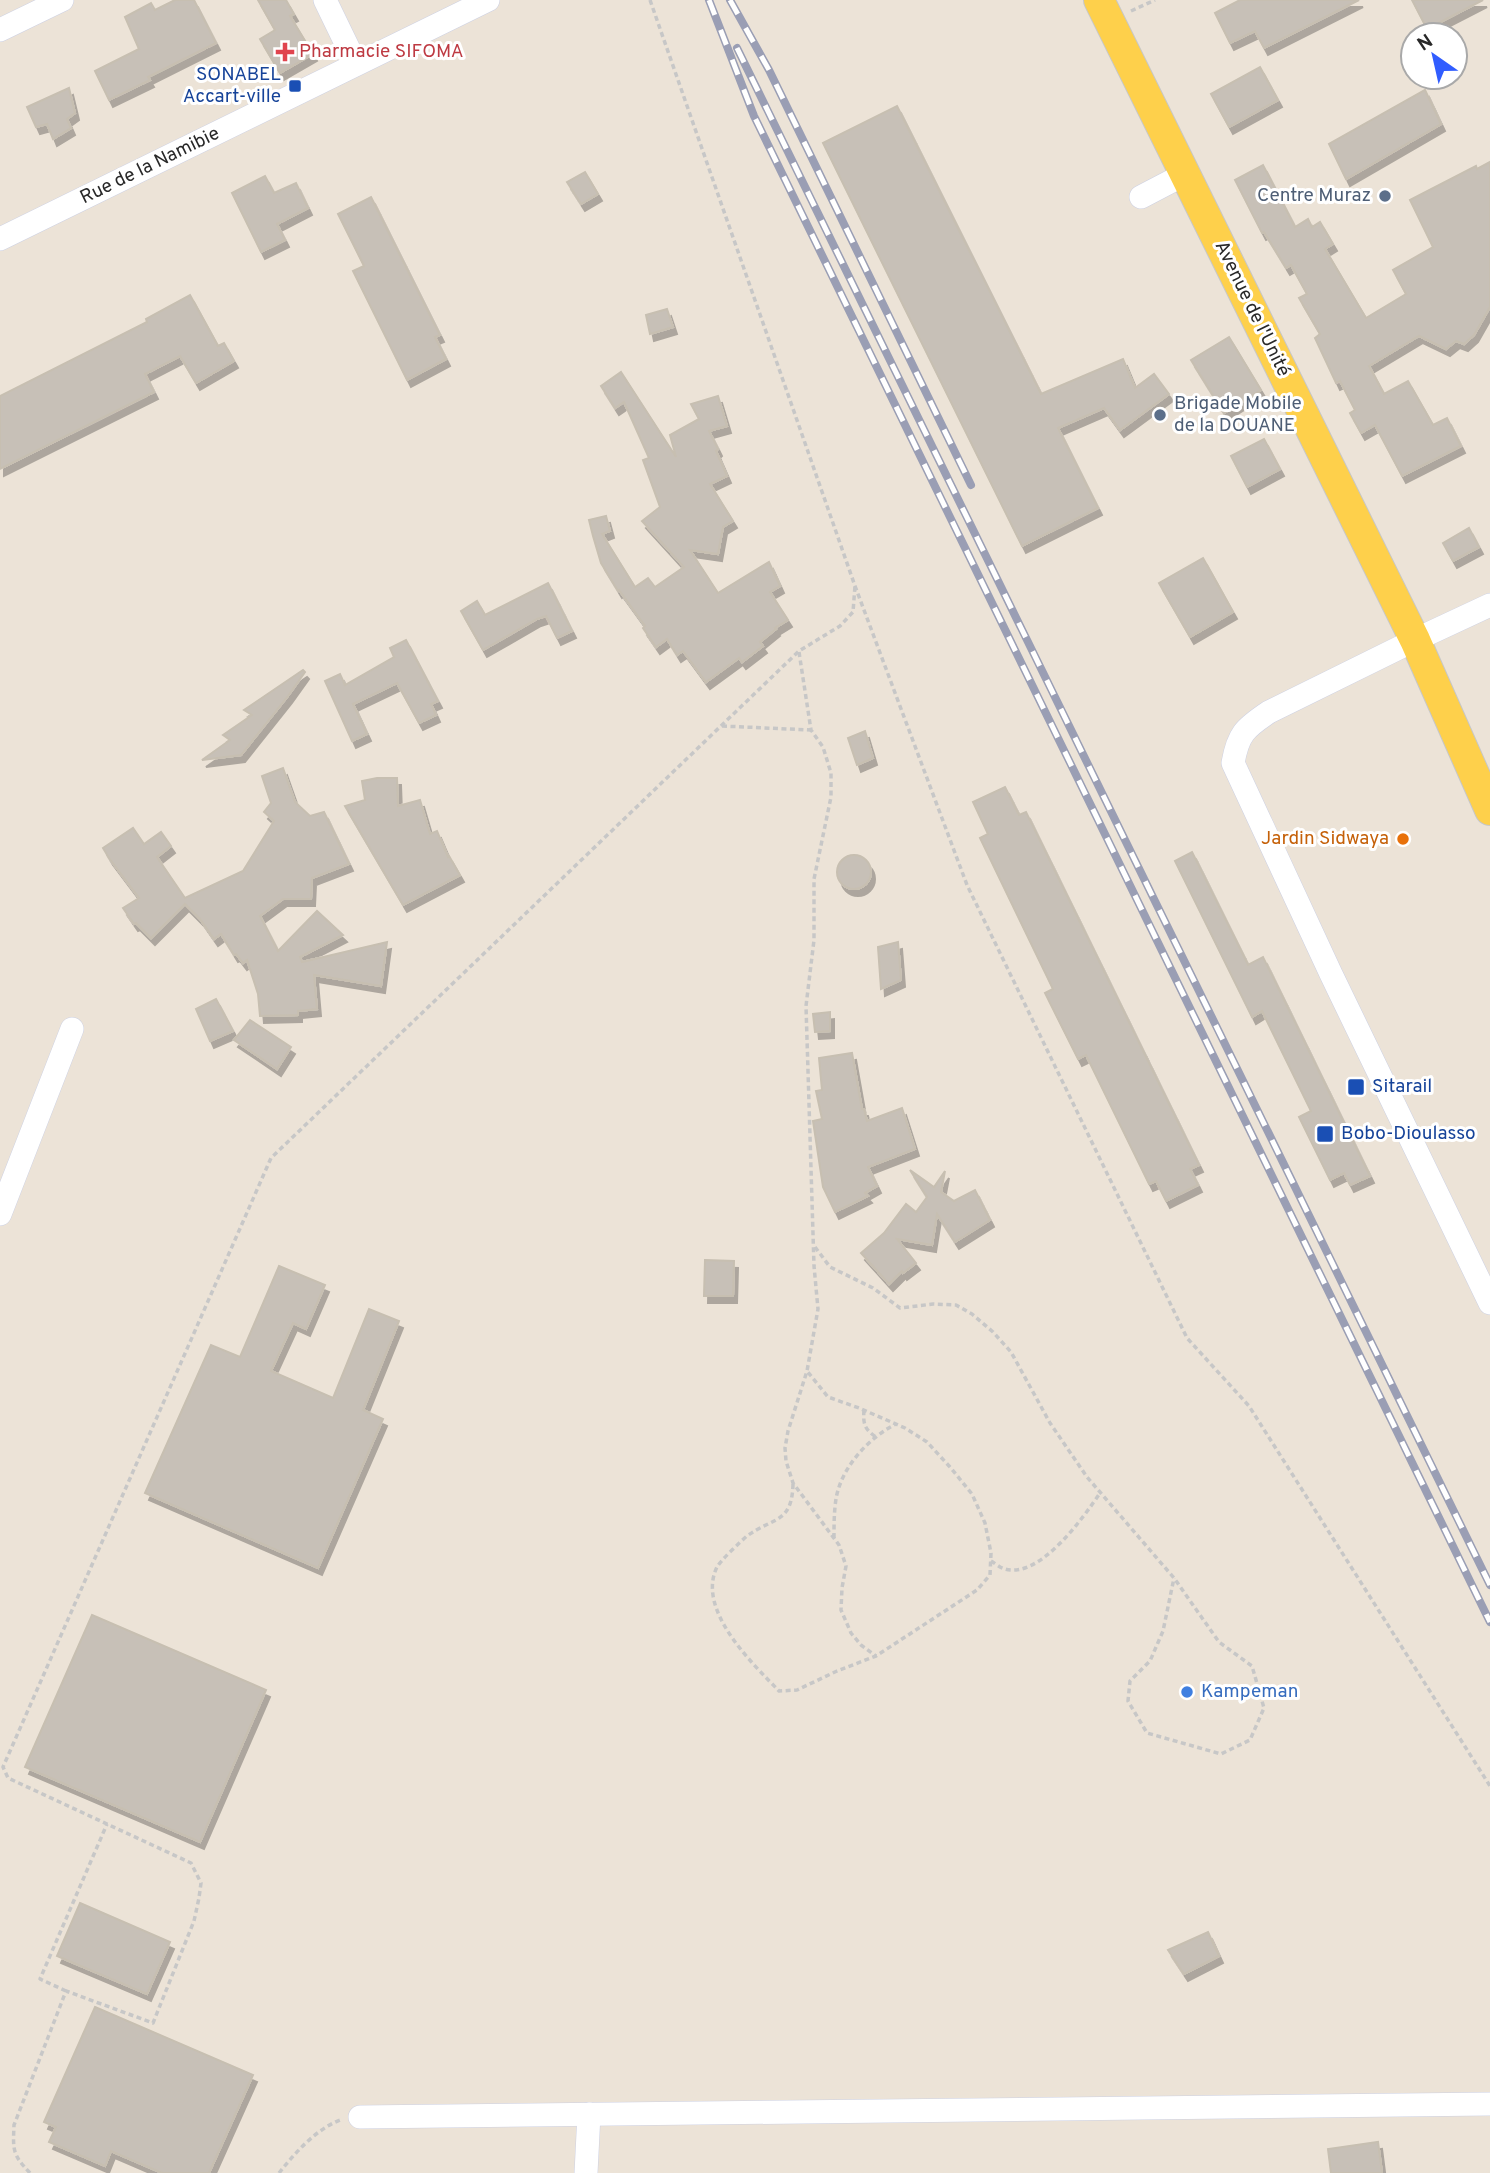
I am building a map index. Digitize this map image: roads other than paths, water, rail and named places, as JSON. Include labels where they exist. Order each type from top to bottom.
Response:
[{"type":"main road","name":"Avenue de l'Unité","points":[[1099,0],[1415,640],[1490,810]]},
{"type":"street","points":[[0,30],[62,0]]},
{"type":"street","points":[[325,0],[356,64]]},
{"type":"street","name":"Rue de la Namibie","points":[[0,239],[488,0]]},
{"type":"street","points":[[1141,197],[1185,174]]},
{"type":"street","points":[[1490,606],[1269,712],[1250,725],[1236,743],[1233,763],[1336,986],[1490,1303]]},
{"type":"street","points":[[0,1214],[72,1029]]},
{"type":"street","points":[[360,2117],[1490,2104]]},
{"type":"street","points":[[586,2173],[589,2114]]},
{"type":"railway","points":[[709,0],[754,116],[1490,1622]]},
{"type":"railway","points":[[730,0],[769,70],[971,485]]},
{"type":"railway","points":[[737,48],[1490,1585]]},
{"type":"place","name":"Pharmacie SIFOMA","points":[[285,52]]},
{"type":"place","name":"SONABEL Accart-ville","points":[[295,86]]},
{"type":"place","name":"Centre Muraz","points":[[1385,196]]},
{"type":"place","name":"Brigade Mobile de la DOUANE","points":[[1160,415]]},
{"type":"place","name":"Jardin Sidwaya","points":[[1403,839]]},
{"type":"place","name":"Sitarail","points":[[1356,1087]]},
{"type":"place","name":"Bobo-Dioulasso","points":[[1325,1134]]},
{"type":"place","name":"Kampeman","points":[[1187,1692]]}]
